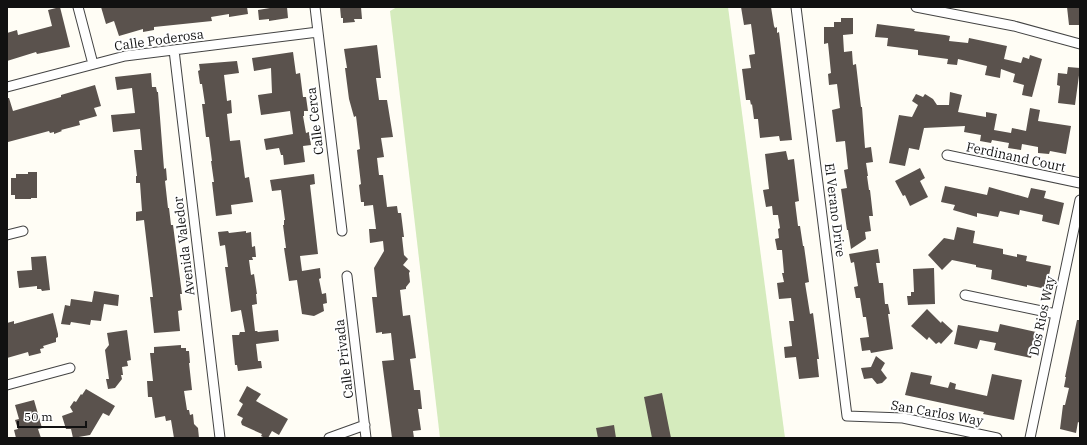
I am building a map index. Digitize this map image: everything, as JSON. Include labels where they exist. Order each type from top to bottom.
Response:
[{"type":"street","points":[[78,7],[93,64]]},
{"type":"street","name":"Calle Cerca","points":[[315,7],[342,231]]},
{"type":"street","name":"El Verano Drive","points":[[796,7],[847,416]]},
{"type":"street","points":[[916,7],[1014,26],[1080,44]]},
{"type":"street","points":[[971,17],[972,7]]},
{"type":"street","name":"Calle Poderosa","points":[[7,87],[125,56],[318,32]]},
{"type":"street","name":"Avenida Valedor","points":[[174,50],[220,438]]},
{"type":"street","name":"Ferdinand Court","points":[[947,155],[1080,183]]},
{"type":"street","name":"Dos Rios Way","points":[[1030,438],[1080,200]]},
{"type":"street","points":[[7,235],[23,231]]},
{"type":"street","name":"Calle Privada","points":[[347,276],[366,438]]},
{"type":"street","points":[[966,295],[1056,314]]},
{"type":"street","points":[[7,385],[70,368]]},
{"type":"street","name":"San Carlos Way","points":[[847,416],[903,418],[997,438]]},
{"type":"street","points":[[329,438],[365,425]]},
{"type":"green space","points":[[397,7],[728,7],[785,438],[440,438],[390,11]]},
{"type":"building","points":[[60,7],[70,47],[37,54],[36,52],[7,61],[7,33],[17,30],[18,35],[52,26],[48,10]]},
{"type":"building","points":[[101,7],[247,7],[248,14],[229,17],[229,14],[211,17],[212,21],[154,27],[154,30],[143,32],[143,29],[119,36],[114,21],[106,24]]},
{"type":"building","points":[[270,7],[287,7],[288,18],[269,21],[269,19],[259,20],[258,10]]},
{"type":"building","points":[[340,7],[361,7],[362,19],[354,19],[355,22],[343,23]]},
{"type":"building","points":[[741,7],[771,7],[774,26],[775,28],[777,27],[777,33],[779,32],[792,140],[780,141],[779,136],[760,138],[758,119],[754,119],[750,100],[746,100],[742,69],[751,68],[749,55],[755,54],[751,24],[744,25]]},
{"type":"building","points":[[1067,7],[1080,7],[1080,25],[1069,25]]},
{"type":"building","points":[[841,18],[853,18],[853,34],[843,35],[844,52],[852,51],[853,65],[856,64],[862,107],[865,148],[871,147],[873,162],[866,163],[873,216],[869,216],[871,231],[865,232],[866,239],[851,249],[841,189],[847,188],[844,170],[848,169],[845,141],[836,142],[832,110],[840,108],[837,84],[829,85],[828,74],[831,73],[828,43],[824,44],[824,27],[834,27],[834,22],[841,22]]},
{"type":"building","points":[[877,24],[915,29],[914,31],[950,36],[949,41],[968,43],[969,38],[1007,46],[1004,59],[1021,63],[1023,57],[1029,59],[1030,55],[1042,59],[1032,97],[1022,95],[1024,85],[1013,82],[1015,74],[1001,69],[1000,78],[985,75],[987,66],[958,59],[957,65],[947,64],[948,59],[918,55],[918,50],[887,46],[888,38],[875,37]]},
{"type":"building","points":[[377,45],[381,78],[376,78],[379,100],[387,100],[393,137],[381,138],[384,157],[377,158],[379,175],[383,175],[387,207],[397,206],[398,213],[401,213],[404,237],[402,237],[404,255],[408,259],[403,265],[410,271],[410,282],[406,289],[400,290],[403,316],[410,315],[416,358],[410,359],[414,390],[420,390],[422,409],[418,409],[421,430],[413,431],[414,438],[392,438],[382,361],[394,360],[391,333],[376,333],[372,297],[377,297],[374,268],[384,251],[383,241],[370,243],[369,229],[376,229],[373,205],[364,206],[364,202],[361,202],[359,185],[361,184],[357,150],[360,149],[356,116],[354,117],[349,99],[345,68],[347,68],[344,49]]},
{"type":"building","points":[[293,52],[296,74],[300,73],[303,97],[306,97],[308,111],[304,111],[303,116],[306,133],[309,132],[311,145],[303,146],[305,162],[284,165],[283,155],[281,155],[279,148],[266,150],[264,139],[293,134],[290,111],[261,115],[258,95],[272,93],[271,68],[254,71],[252,58]]},
{"type":"building","points":[[237,61],[239,73],[224,75],[227,101],[231,100],[232,113],[227,114],[230,141],[240,140],[245,178],[249,177],[253,202],[231,205],[232,214],[216,216],[209,137],[206,137],[202,104],[205,104],[202,84],[200,84],[198,71],[200,70],[199,64]]},
{"type":"building","points":[[1068,67],[1080,68],[1075,105],[1058,103],[1060,86],[1057,85],[1058,73],[1067,74]]},
{"type":"building","points":[[151,73],[152,87],[156,87],[158,92],[164,169],[166,168],[167,180],[165,181],[168,208],[171,225],[173,225],[182,294],[180,294],[182,310],[178,311],[180,331],[154,333],[150,297],[153,297],[144,220],[136,221],[136,212],[142,211],[140,183],[136,183],[137,176],[134,150],[142,150],[140,129],[113,132],[111,115],[135,113],[132,88],[117,90],[115,77]]},
{"type":"building","points":[[95,85],[101,106],[94,108],[97,116],[79,121],[80,125],[61,130],[62,131],[54,134],[54,132],[50,133],[49,131],[8,142],[7,98],[9,98],[13,111]]},
{"type":"building","points":[[950,92],[962,95],[958,112],[986,117],[986,112],[997,114],[994,130],[1011,133],[1012,128],[1026,131],[1030,108],[1040,110],[1038,121],[1071,126],[1066,154],[1050,151],[1049,154],[1038,153],[1038,147],[1022,144],[1021,150],[1008,148],[1009,143],[992,140],[991,143],[980,141],[981,135],[964,132],[965,126],[924,128],[919,150],[909,148],[905,166],[889,163],[899,115],[912,117],[918,105],[912,101],[916,94],[923,97],[925,94],[933,99],[937,105],[949,105]]},
{"type":"building","points":[[786,151],[788,160],[794,159],[799,201],[795,202],[798,226],[800,226],[804,246],[809,282],[805,283],[810,314],[813,313],[819,359],[817,359],[819,377],[799,379],[796,357],[785,358],[784,347],[792,346],[789,321],[794,321],[791,298],[779,299],[777,283],[784,282],[782,273],[784,273],[782,250],[777,250],[775,239],[779,238],[778,229],[780,228],[778,215],[773,215],[772,206],[766,207],[763,190],[769,189],[765,154]]},
{"type":"building","points":[[920,168],[925,178],[920,181],[928,197],[910,206],[905,195],[903,196],[895,181]]},
{"type":"building","points":[[28,172],[37,172],[37,198],[15,199],[15,195],[11,195],[11,178],[16,178],[16,174],[28,174]]},
{"type":"building","points":[[314,174],[315,184],[310,185],[318,254],[300,256],[302,271],[320,268],[321,278],[319,279],[322,294],[326,293],[327,303],[323,304],[324,311],[314,316],[302,314],[297,280],[289,281],[284,248],[286,248],[283,225],[285,220],[281,190],[272,191],[270,180]]},
{"type":"building","points":[[945,186],[987,195],[989,187],[1028,198],[1031,188],[1046,191],[1044,198],[1064,203],[1059,225],[1042,221],[1043,215],[1020,210],[1019,215],[1000,211],[998,217],[977,213],[977,217],[953,210],[955,205],[941,202]]},
{"type":"building","points":[[957,227],[975,231],[973,243],[1003,249],[1003,254],[1017,257],[1017,254],[1027,256],[1026,261],[1051,266],[1046,289],[1027,285],[1027,287],[991,279],[992,270],[952,260],[942,270],[928,255],[944,238],[954,240]]},
{"type":"building","points":[[228,231],[229,233],[246,231],[246,233],[251,232],[252,247],[255,246],[256,257],[252,257],[253,260],[249,260],[251,275],[254,274],[257,294],[257,304],[252,305],[255,331],[278,330],[279,341],[256,344],[258,361],[261,361],[262,368],[238,371],[237,365],[235,365],[232,335],[239,335],[240,332],[245,332],[241,310],[231,312],[225,267],[228,267],[225,245],[220,246],[218,232]]},
{"type":"building","points":[[878,249],[880,263],[876,263],[879,283],[883,283],[885,304],[888,304],[893,349],[871,353],[870,350],[862,351],[860,338],[869,337],[866,317],[863,317],[860,298],[856,298],[854,287],[858,286],[854,262],[851,263],[849,254]]},
{"type":"building","points":[[46,256],[50,290],[42,291],[41,289],[37,289],[37,286],[19,288],[17,271],[32,270],[31,257]]},
{"type":"building","points":[[934,268],[935,304],[908,305],[907,296],[911,296],[911,292],[914,292],[913,269]]},
{"type":"building","points":[[94,291],[119,295],[118,306],[104,304],[101,321],[91,320],[90,325],[71,322],[70,325],[61,324],[65,305],[70,306],[71,299],[92,302]]},
{"type":"building","points":[[927,309],[941,323],[942,321],[953,331],[941,344],[939,342],[936,344],[929,337],[927,340],[911,326]]},
{"type":"building","points":[[53,313],[58,334],[56,342],[43,346],[44,348],[40,349],[41,353],[29,356],[28,352],[7,358],[7,323],[14,321],[14,324]]},
{"type":"building","points":[[1077,320],[1080,320],[1080,423],[1078,422],[1076,433],[1060,429],[1063,405],[1065,405],[1069,388],[1064,387],[1065,377]]},
{"type":"building","points":[[1000,324],[1036,332],[1031,358],[994,350],[996,343],[980,340],[977,349],[954,344],[958,325],[998,332]]},
{"type":"building","points":[[127,330],[131,360],[127,361],[128,366],[122,367],[122,379],[115,388],[108,389],[106,379],[109,379],[105,350],[109,345],[107,333]]},
{"type":"building","points":[[181,345],[181,348],[186,348],[186,351],[189,351],[192,390],[184,391],[187,410],[189,410],[190,415],[193,414],[194,424],[198,428],[199,438],[174,438],[171,420],[166,421],[165,416],[155,418],[152,397],[148,397],[147,381],[153,381],[150,353],[154,353],[154,347]]},
{"type":"building","points":[[876,356],[885,363],[881,370],[887,378],[882,383],[877,384],[872,378],[864,379],[861,368],[871,367]]},
{"type":"building","points":[[911,372],[932,376],[930,384],[948,388],[950,382],[956,384],[955,389],[987,396],[992,374],[1022,380],[1014,420],[905,395]]},
{"type":"building","points":[[247,386],[261,394],[256,401],[288,419],[279,435],[272,431],[268,438],[265,438],[261,436],[262,434],[242,425],[241,422],[243,418],[237,415],[243,404],[239,401]]},
{"type":"building","points":[[86,389],[115,406],[109,416],[103,413],[90,435],[73,438],[71,429],[66,429],[62,416],[73,412],[70,407]]},
{"type":"building","points":[[662,393],[671,438],[652,438],[644,397]]},
{"type":"building","points":[[34,400],[42,428],[38,429],[41,438],[16,438],[14,430],[18,429],[15,420],[19,419],[15,405]]},
{"type":"building","points":[[614,425],[616,438],[598,438],[596,428]]}]
